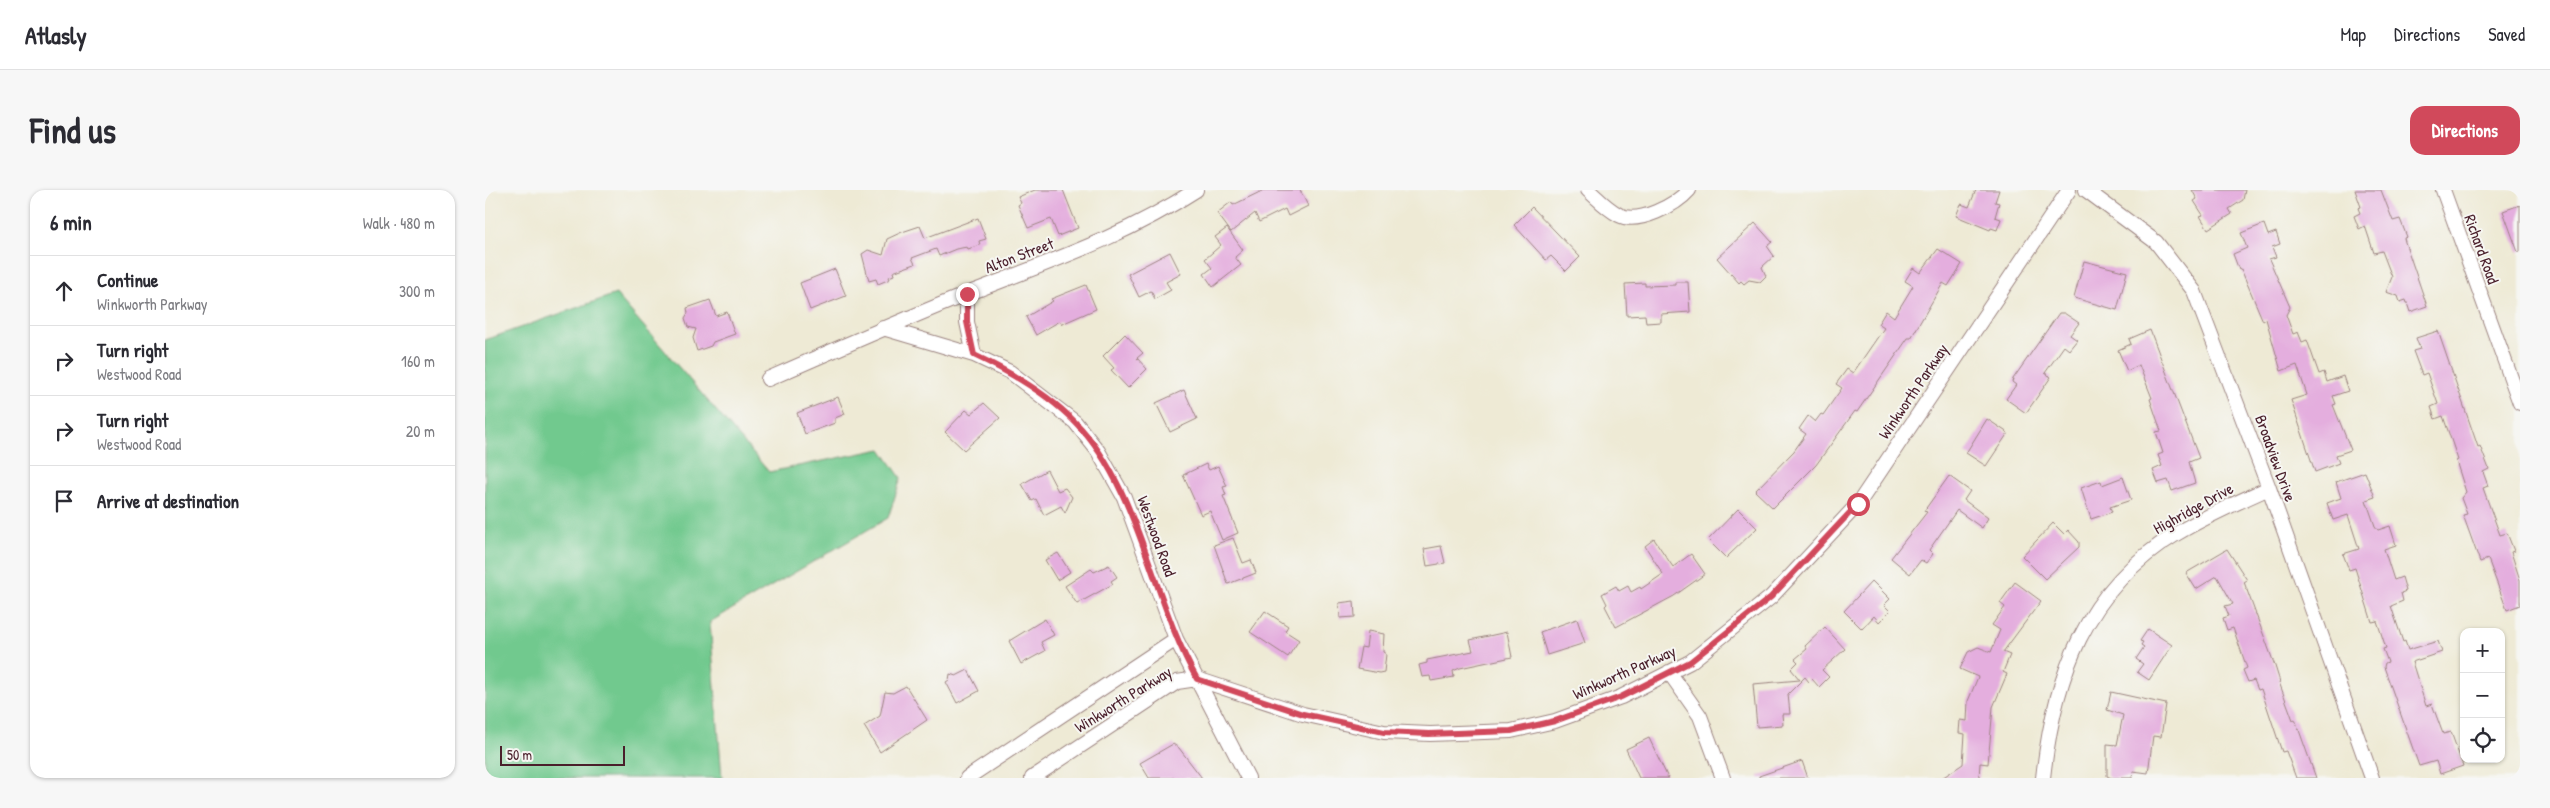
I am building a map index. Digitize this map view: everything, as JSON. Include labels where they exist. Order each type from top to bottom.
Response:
[{"type":"street","name":"Alton Street","points":[[768,379],[883,328],[1102,242],[1166,210],[1195,190]]},
{"type":"street","points":[[1589,190],[1620,216],[1634,217],[1661,209],[1689,190]]},
{"type":"street","name":"Winkworth Parkway","points":[[1032,778],[1177,682],[1197,679],[1303,714],[1384,732],[1429,734],[1511,731],[1555,721],[1621,697],[1690,662],[1771,597],[1858,504],[2069,190]]},
{"type":"street","name":"Broadview Drive","points":[[2086,190],[2156,242],[2194,291],[2269,488],[2372,778]]},
{"type":"street","name":"Richard Road","points":[[2443,190],[2520,403]]},
{"type":"street","points":[[967,294],[967,322],[974,355]]},
{"type":"street","name":"Westwood Road","points":[[883,328],[974,355],[1010,372],[1075,422],[1098,451],[1124,497],[1176,639],[1248,778]]},
{"type":"street","name":"Highridge Drive","points":[[2043,778],[2050,724],[2063,676],[2085,628],[2114,584],[2147,555],[2175,534],[2269,488]]},
{"type":"street","name":"Winkworth Parkway","points":[[967,778],[1176,639]]},
{"type":"street","points":[[1669,672],[1700,716],[1723,778]]},
{"type":"green space","points":[[616,294],[769,472],[881,449],[901,478],[888,518],[710,622],[722,778],[485,778],[485,340]]},
{"type":"building","points":[[1035,190],[1063,190],[1078,228],[1058,236],[1051,219],[1028,228],[1018,205],[1021,203],[1018,197]]},
{"type":"building","points":[[1264,190],[1300,190],[1308,206],[1288,216],[1285,209],[1259,222],[1255,213],[1231,232],[1217,213],[1231,202],[1233,205]]},
{"type":"building","points":[[1976,190],[1999,190],[1995,202],[1999,203],[1995,217],[2001,219],[1997,230],[1991,228],[1990,230],[1956,216],[1961,204],[1969,207]]},
{"type":"building","points":[[2192,190],[2245,190],[2243,200],[2229,209],[2232,214],[2208,229],[2200,216],[2203,215],[2194,201],[2197,199]]},
{"type":"building","points":[[2355,190],[2381,190],[2393,221],[2400,219],[2407,237],[2404,238],[2405,242],[2427,306],[2410,312],[2406,300],[2400,302],[2398,296],[2386,292],[2392,277],[2382,251],[2374,253],[2365,226],[2359,229],[2354,216],[2360,213],[2358,208],[2361,207]]},
{"type":"building","points":[[2520,205],[2520,252],[2518,252],[2503,211]]},
{"type":"building","points":[[1532,207],[1580,257],[1566,271],[1551,256],[1546,260],[1514,225]]},
{"type":"building","points":[[978,218],[986,239],[979,241],[980,245],[968,249],[967,247],[956,249],[939,256],[936,249],[912,258],[915,264],[893,272],[894,275],[889,277],[890,279],[878,284],[876,279],[869,281],[862,254],[868,250],[883,255],[887,239],[920,226],[925,238]]},
{"type":"building","points":[[1755,223],[1772,242],[1767,246],[1774,256],[1762,267],[1766,276],[1760,282],[1749,280],[1744,284],[1741,281],[1739,283],[1717,258]]},
{"type":"building","points":[[2264,224],[2268,235],[2276,232],[2280,244],[2272,247],[2276,257],[2269,259],[2290,307],[2286,315],[2293,334],[2298,332],[2302,342],[2307,340],[2319,374],[2324,372],[2327,382],[2343,376],[2348,391],[2333,396],[2336,404],[2333,405],[2351,450],[2336,455],[2339,463],[2315,472],[2291,400],[2307,395],[2297,365],[2281,371],[2266,319],[2263,321],[2233,254],[2247,248],[2241,233]]},
{"type":"building","points":[[1227,228],[1243,250],[1235,257],[1241,265],[1213,287],[1204,274],[1212,268],[1205,259],[1221,245],[1215,237]]},
{"type":"building","points":[[1938,249],[1962,264],[1948,286],[1943,283],[1911,338],[1908,338],[1857,412],[1855,411],[1816,465],[1773,508],[1755,491],[1794,451],[1806,434],[1799,429],[1808,416],[1815,422],[1821,414],[1823,415],[1842,388],[1836,384],[1847,369],[1853,373],[1884,328],[1878,324],[1886,311],[1894,317],[1913,286],[1905,281],[1913,268],[1920,273]]},
{"type":"building","points":[[1170,252],[1181,274],[1166,282],[1171,290],[1155,299],[1151,291],[1139,297],[1128,274]]},
{"type":"building","points":[[2084,261],[2127,272],[2117,310],[2074,298]]},
{"type":"building","points":[[835,269],[846,296],[810,310],[800,283]]},
{"type":"building","points":[[1675,282],[1688,282],[1690,312],[1661,314],[1661,322],[1646,323],[1645,315],[1627,316],[1625,284],[1645,283],[1645,286],[1675,285]]},
{"type":"building","points":[[1086,285],[1096,309],[1062,324],[1060,321],[1036,335],[1026,317],[1053,301],[1051,299]]},
{"type":"building","points":[[710,300],[716,316],[727,312],[735,334],[713,342],[711,346],[697,351],[693,338],[696,329],[688,327],[685,318],[688,313],[687,308]]},
{"type":"building","points":[[2059,313],[2064,313],[2079,323],[2070,335],[2077,340],[2069,350],[2064,346],[2045,373],[2051,377],[2026,413],[2006,399],[2016,385],[2012,382],[2013,379]]},
{"type":"building","points":[[2150,330],[2199,458],[2189,462],[2195,483],[2172,491],[2168,480],[2158,483],[2153,470],[2162,466],[2158,455],[2163,453],[2156,432],[2161,431],[2150,399],[2152,398],[2139,365],[2127,371],[2118,350],[2131,344],[2129,339]]},
{"type":"building","points":[[2438,331],[2478,447],[2480,446],[2489,469],[2483,472],[2488,486],[2483,488],[2500,535],[2507,533],[2514,551],[2511,552],[2520,580],[2520,605],[2507,610],[2488,559],[2480,562],[2463,515],[2467,514],[2461,498],[2466,492],[2456,461],[2458,460],[2443,416],[2435,419],[2431,407],[2438,404],[2427,373],[2422,375],[2413,351],[2420,349],[2416,338]]},
{"type":"building","points":[[1125,334],[1143,353],[1137,358],[1147,369],[1128,388],[1111,370],[1114,368],[1103,356]]},
{"type":"building","points":[[1184,390],[1197,419],[1170,432],[1156,403]]},
{"type":"building","points":[[838,397],[845,414],[835,418],[835,423],[805,434],[797,413]]},
{"type":"building","points":[[984,403],[1000,418],[964,450],[945,432],[966,410],[971,414]]},
{"type":"building","points":[[1987,419],[2008,433],[1986,466],[1966,453]]},
{"type":"building","points":[[1206,464],[1209,470],[1218,466],[1227,486],[1223,487],[1226,495],[1223,496],[1238,533],[1222,540],[1210,511],[1201,515],[1183,475]]},
{"type":"building","points":[[1047,470],[1058,491],[1065,488],[1072,497],[1065,513],[1061,506],[1044,515],[1036,499],[1032,501],[1022,484]]},
{"type":"building","points":[[2365,472],[2375,497],[2366,500],[2375,526],[2378,530],[2390,526],[2396,545],[2384,549],[2394,580],[2402,577],[2406,591],[2401,593],[2403,601],[2391,606],[2403,642],[2405,641],[2408,650],[2438,641],[2442,652],[2412,662],[2426,706],[2432,704],[2443,734],[2451,732],[2460,758],[2460,763],[2463,766],[2440,774],[2436,761],[2419,766],[2384,667],[2385,663],[2388,662],[2383,649],[2386,648],[2377,621],[2372,622],[2355,568],[2349,570],[2343,554],[2359,549],[2348,515],[2333,520],[2327,503],[2341,498],[2336,482]]},
{"type":"building","points":[[1949,476],[1970,491],[1964,500],[1988,518],[1982,528],[1957,510],[1929,550],[1933,554],[1926,563],[1921,560],[1910,574],[1891,558],[1927,512],[1924,511]]},
{"type":"building","points":[[2123,477],[2131,500],[2110,507],[2112,512],[2091,519],[2081,488],[2101,481],[2102,485]]},
{"type":"building","points":[[1738,509],[1757,528],[1726,558],[1708,540]]},
{"type":"building","points":[[2053,523],[2064,534],[2068,530],[2079,542],[2079,547],[2045,579],[2022,556]]},
{"type":"building","points":[[1233,538],[1243,563],[1251,560],[1256,573],[1228,584],[1214,545]]},
{"type":"building","points":[[1654,539],[1673,567],[1691,554],[1705,574],[1674,596],[1616,627],[1605,606],[1607,604],[1602,594],[1616,586],[1619,591],[1628,586],[1631,592],[1640,587],[1641,589],[1663,574],[1645,546]]},
{"type":"building","points":[[1441,546],[1445,563],[1427,566],[1424,549]]},
{"type":"building","points":[[2227,549],[2247,580],[2244,582],[2275,666],[2279,682],[2293,720],[2295,719],[2316,778],[2296,778],[2286,751],[2282,752],[2261,689],[2258,690],[2254,680],[2248,682],[2243,670],[2247,668],[2233,628],[2227,630],[2223,618],[2229,616],[2225,606],[2233,604],[2217,576],[2196,589],[2186,573]]},
{"type":"building","points":[[1058,553],[1070,572],[1057,580],[1045,560]]},
{"type":"building","points":[[1109,565],[1117,577],[1111,581],[1113,584],[1077,604],[1065,586],[1091,569],[1094,572]]},
{"type":"building","points":[[1872,581],[1890,599],[1884,605],[1890,611],[1879,622],[1874,616],[1862,629],[1844,611]]},
{"type":"building","points":[[2015,582],[2041,601],[2003,652],[2010,655],[2003,672],[2007,674],[1993,707],[1988,764],[1980,763],[1979,778],[1942,778],[1963,764],[1965,734],[1959,733],[1960,720],[1967,721],[1968,701],[1978,677],[1960,669],[1968,652],[1978,647],[1991,652],[2000,630],[1992,625],[2005,607],[2000,603]]},
{"type":"building","points":[[1354,601],[1355,617],[1340,618],[1339,603]]},
{"type":"building","points":[[1265,611],[1288,626],[1285,631],[1299,640],[1288,657],[1250,632]]},
{"type":"building","points":[[1045,619],[1054,635],[1041,642],[1045,651],[1021,664],[1009,641]]},
{"type":"building","points":[[1577,619],[1585,643],[1547,655],[1540,632]]},
{"type":"building","points":[[1825,627],[1845,649],[1822,670],[1829,677],[1819,687],[1812,679],[1809,682],[1805,677],[1788,694],[1790,714],[1782,714],[1783,725],[1757,727],[1753,684],[1800,680],[1791,669],[1798,662],[1795,659],[1807,649],[1805,646]]},
{"type":"building","points":[[2148,629],[2172,645],[2149,680],[2137,672],[2143,664],[2136,659],[2144,647],[2141,645],[2143,642],[2140,641]]},
{"type":"building","points":[[1368,631],[1384,634],[1383,652],[1386,654],[1384,672],[1379,673],[1357,669],[1361,647],[1366,648]]},
{"type":"building","points":[[1507,632],[1512,657],[1460,668],[1453,671],[1454,677],[1431,681],[1430,676],[1422,677],[1419,665],[1427,663],[1427,660],[1473,651],[1470,640]]},
{"type":"building","points":[[968,670],[979,691],[957,703],[946,682],[949,680],[950,674],[956,676]]},
{"type":"building","points":[[906,686],[927,720],[880,752],[864,726],[880,716],[885,692],[893,693]]},
{"type":"building","points":[[2111,692],[2166,704],[2161,737],[2153,736],[2148,773],[2133,771],[2132,778],[2111,778],[2107,776],[2107,744],[2117,745],[2123,715],[2107,710]]},
{"type":"building","points":[[1649,738],[1668,778],[1639,778],[1626,749]]},
{"type":"building","points":[[1173,744],[1179,748],[1202,778],[1149,778],[1140,763]]},
{"type":"building","points":[[1802,761],[1808,778],[1759,778],[1759,776]]},
{"type":"route","points":[[967,294],[967,322],[974,355],[1010,372],[1040,394],[1075,422],[1098,451],[1124,497],[1176,639],[1197,679],[1218,684],[1303,714],[1384,732],[1429,734],[1511,731],[1555,721],[1621,697],[1690,662],[1771,597],[1837,529],[1858,504]]}]
